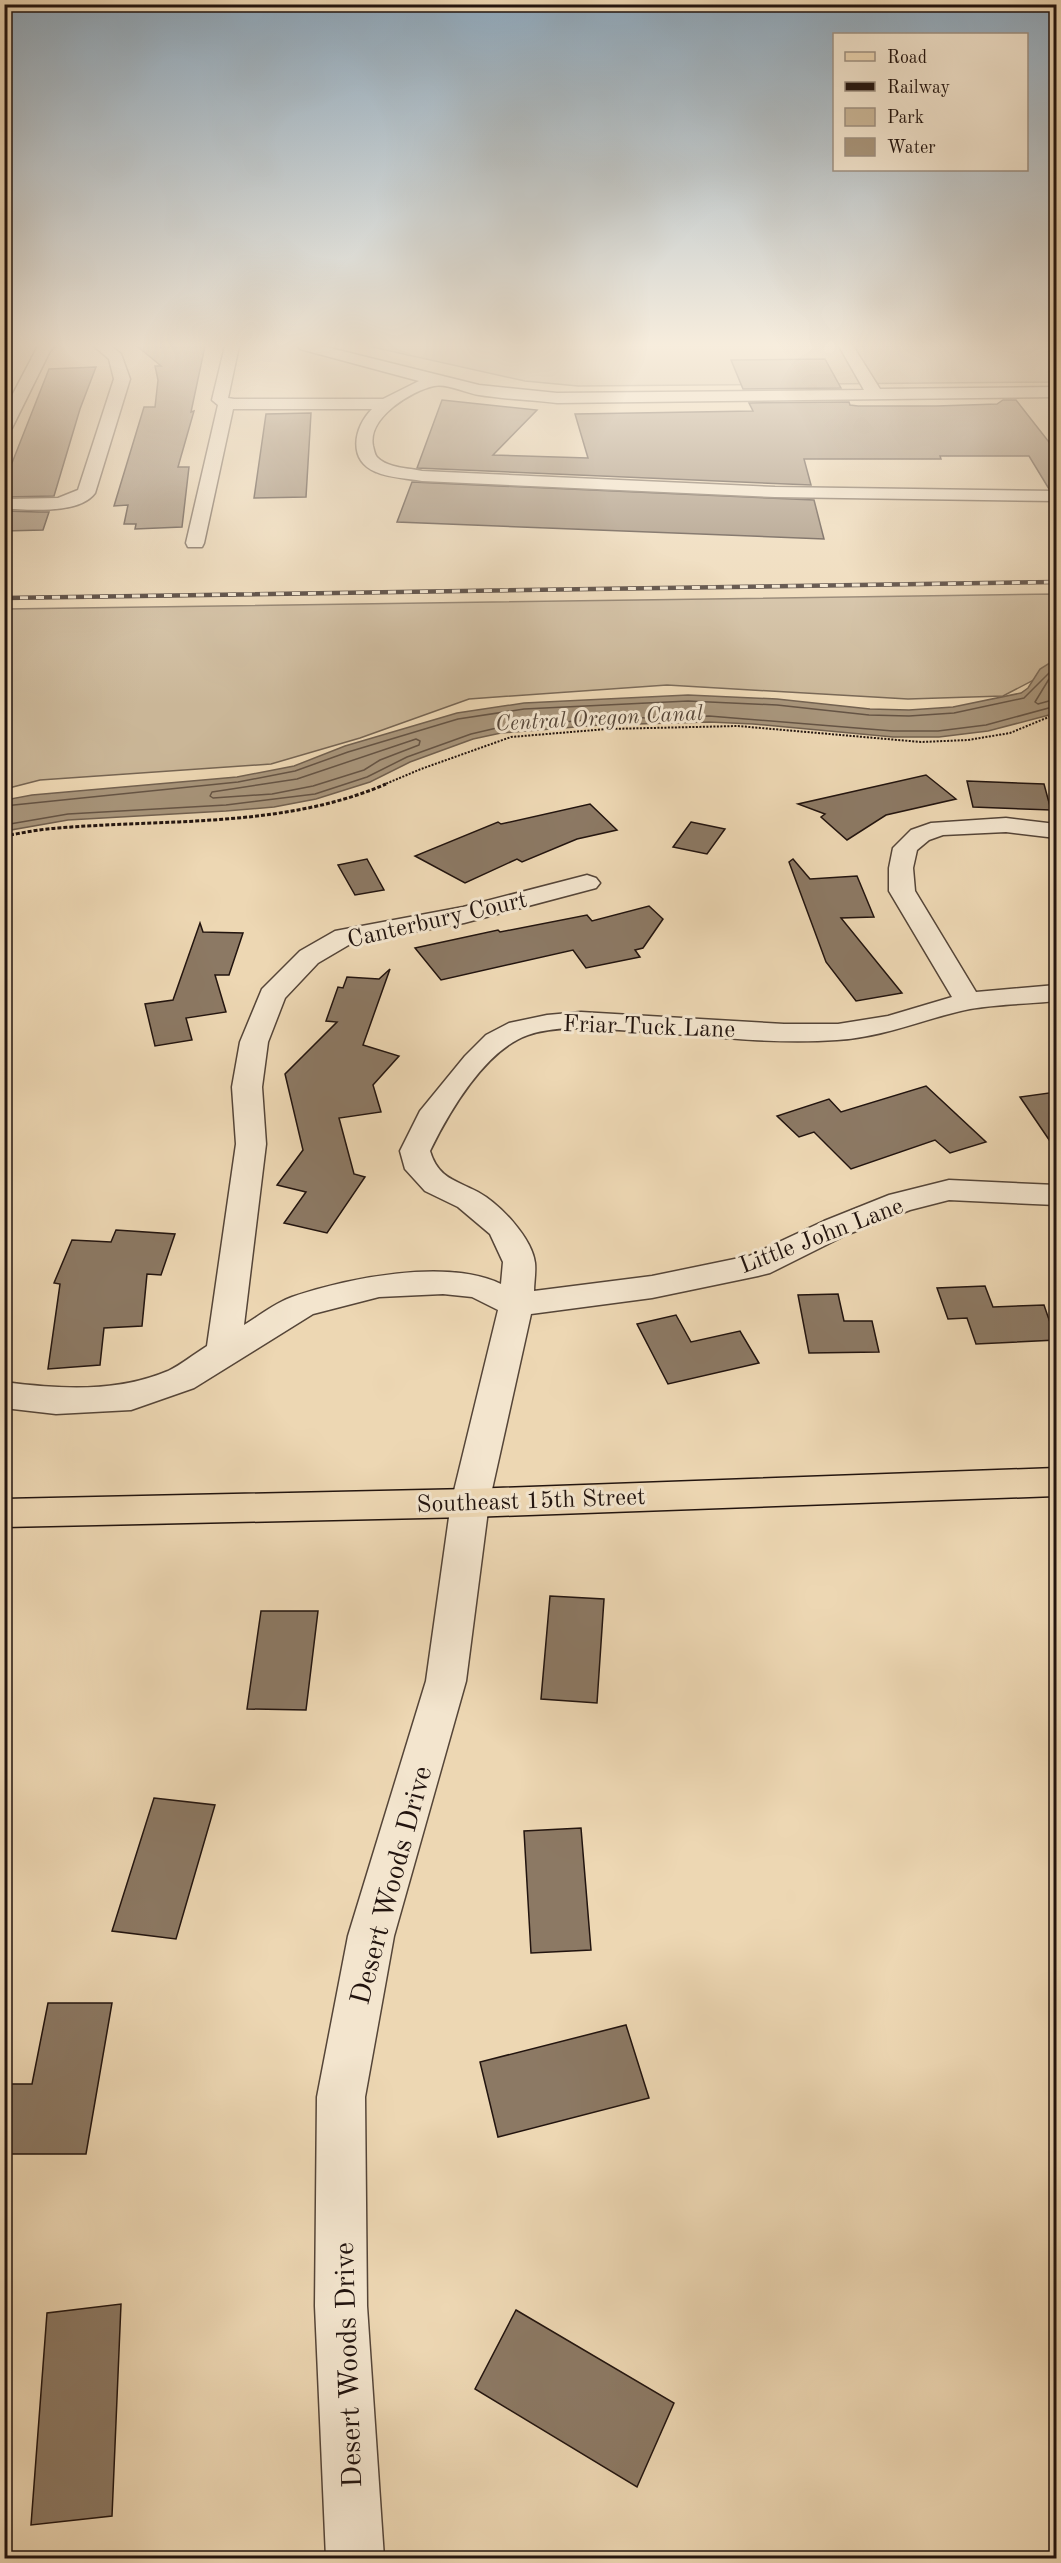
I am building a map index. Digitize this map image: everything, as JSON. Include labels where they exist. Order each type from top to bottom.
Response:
[{"type":"main road","name":"Southeast 15th Street","points":[[4,1513],[470,1503],[1056,1482]]},
{"type":"street","points":[[4,504],[63,503],[77,500],[86,493],[95,466]]},
{"type":"street","points":[[195,543],[213,466]]},
{"type":"street","points":[[377,466],[422,476],[775,492],[1056,496]]},
{"type":"street","points":[[968,1001],[902,891],[901,868],[905,849],[920,835],[940,828],[1006,825],[1056,831]]},
{"type":"street","name":"Canterbury Court","points":[[223,1352],[251,1144],[247,1086],[254,1042],[272,995],[309,957],[344,937],[464,915],[587,883]]},
{"type":"street","name":"Friar Tuck Lane","points":[[470,1503],[516,1305],[519,1262],[503,1228],[469,1200],[436,1184],[420,1169],[415,1150],[435,1111],[496,1041],[519,1029],[547,1023],[581,1020],[784,1032],[838,1032],[891,1024],[968,1001],[1056,993]]},
{"type":"street","name":"Little John Lane","points":[[516,1305],[652,1287],[758,1265],[835,1228],[900,1202],[949,1190],[1056,1195]]},
{"type":"street","points":[[4,1395],[56,1401],[131,1397],[182,1379],[302,1306],[379,1286],[443,1283],[479,1287],[516,1305]]},
{"type":"street","name":"Desert Woods Drive","points":[[355,2559],[341,2306],[342,2097],[371,1936],[446,1681],[470,1503]]},
{"type":"path","points":[[4,836],[56,828],[258,816],[318,805],[377,788],[421,769],[511,737],[607,729],[738,726],[867,739],[968,740],[1010,733],[1056,714]]},
{"type":"green space","points":[[1056,594],[1056,666],[1051,671],[1003,696],[908,699],[667,685],[469,699],[360,738],[271,764],[40,780],[5,789],[5,609]]},
{"type":"water","name":"Central Oregon Canal","points":[[1056,659],[1056,711],[1049,715],[988,731],[939,737],[893,737],[709,722],[600,725],[501,733],[473,739],[410,762],[370,782],[316,799],[274,807],[68,820],[5,831],[5,800],[32,795],[237,777],[294,766],[345,746],[457,713],[524,703],[688,695],[777,699],[870,709],[909,710],[953,707],[1021,693],[1028,688],[1040,669]]},
{"type":"building","points":[[8,466],[63,466],[54,496],[4,497],[4,474]]},
{"type":"building","points":[[126,466],[189,467],[182,527],[135,529],[136,524],[124,524],[128,505],[114,506]]},
{"type":"building","points":[[259,466],[308,466],[306,497],[254,498]]},
{"type":"building","points":[[418,466],[806,466],[811,485],[417,468]]},
{"type":"building","points":[[1035,466],[1056,466],[1056,489],[1049,489]]},
{"type":"building","points":[[412,482],[814,500],[824,539],[397,522]]},
{"type":"building","points":[[4,511],[49,512],[43,530],[4,531]]},
{"type":"building","points":[[926,775],[956,799],[886,815],[847,840],[821,817],[825,814],[798,804]]},
{"type":"building","points":[[967,781],[1044,784],[1051,810],[973,807]]},
{"type":"building","points":[[590,804],[617,830],[577,839],[522,862],[517,859],[465,883],[415,856],[498,822],[501,824]]},
{"type":"building","points":[[691,822],[725,829],[707,854],[673,847]]},
{"type":"building","points":[[367,859],[384,890],[355,895],[338,865]]},
{"type":"building","points":[[793,859],[810,879],[857,876],[874,917],[841,918],[902,993],[856,1001],[826,962],[789,862]]},
{"type":"building","points":[[649,906],[663,919],[643,948],[635,950],[640,957],[586,968],[573,950],[441,980],[415,948],[498,930],[500,932],[587,915],[592,921]]},
{"type":"building","points":[[200,923],[203,932],[243,933],[229,975],[215,975],[226,1012],[186,1018],[192,1040],[155,1046],[145,1004],[173,1000]]},
{"type":"building","points":[[390,969],[363,1045],[399,1056],[373,1085],[381,1112],[339,1118],[354,1174],[365,1177],[327,1233],[284,1223],[306,1192],[277,1185],[303,1150],[285,1074],[337,1022],[326,1021],[338,987],[343,988],[347,977],[379,979]]},
{"type":"building","points":[[926,1086],[986,1142],[950,1153],[935,1140],[851,1169],[814,1132],[799,1137],[777,1116],[829,1099],[841,1112]]},
{"type":"building","points":[[1056,1092],[1056,1150],[1020,1097]]},
{"type":"building","points":[[116,1230],[175,1234],[161,1275],[147,1274],[142,1326],[104,1328],[100,1365],[48,1369],[60,1284],[54,1283],[72,1240],[111,1242]]},
{"type":"building","points":[[985,1286],[993,1307],[1044,1305],[1056,1340],[976,1344],[967,1318],[948,1319],[937,1288]]},
{"type":"building","points":[[838,1294],[844,1321],[872,1321],[879,1352],[809,1353],[798,1295]]},
{"type":"building","points":[[676,1315],[691,1342],[740,1331],[759,1363],[668,1384],[637,1324]]},
{"type":"building","points":[[550,1596],[604,1599],[597,1703],[541,1699]]},
{"type":"building","points":[[261,1611],[318,1611],[306,1710],[247,1709]]},
{"type":"building","points":[[154,1798],[215,1805],[176,1939],[112,1931]]},
{"type":"building","points":[[581,1828],[591,1950],[531,1953],[524,1831]]},
{"type":"building","points":[[48,2003],[112,2003],[86,2154],[4,2154],[4,2084],[32,2084]]},
{"type":"building","points":[[626,2025],[649,2098],[498,2137],[480,2062]]},
{"type":"building","points":[[121,2304],[112,2516],[31,2525],[47,2313]]},
{"type":"building","points":[[516,2310],[674,2403],[637,2487],[475,2389]]},
{"type":"railway","points":[[4,598],[1056,582]]}]
